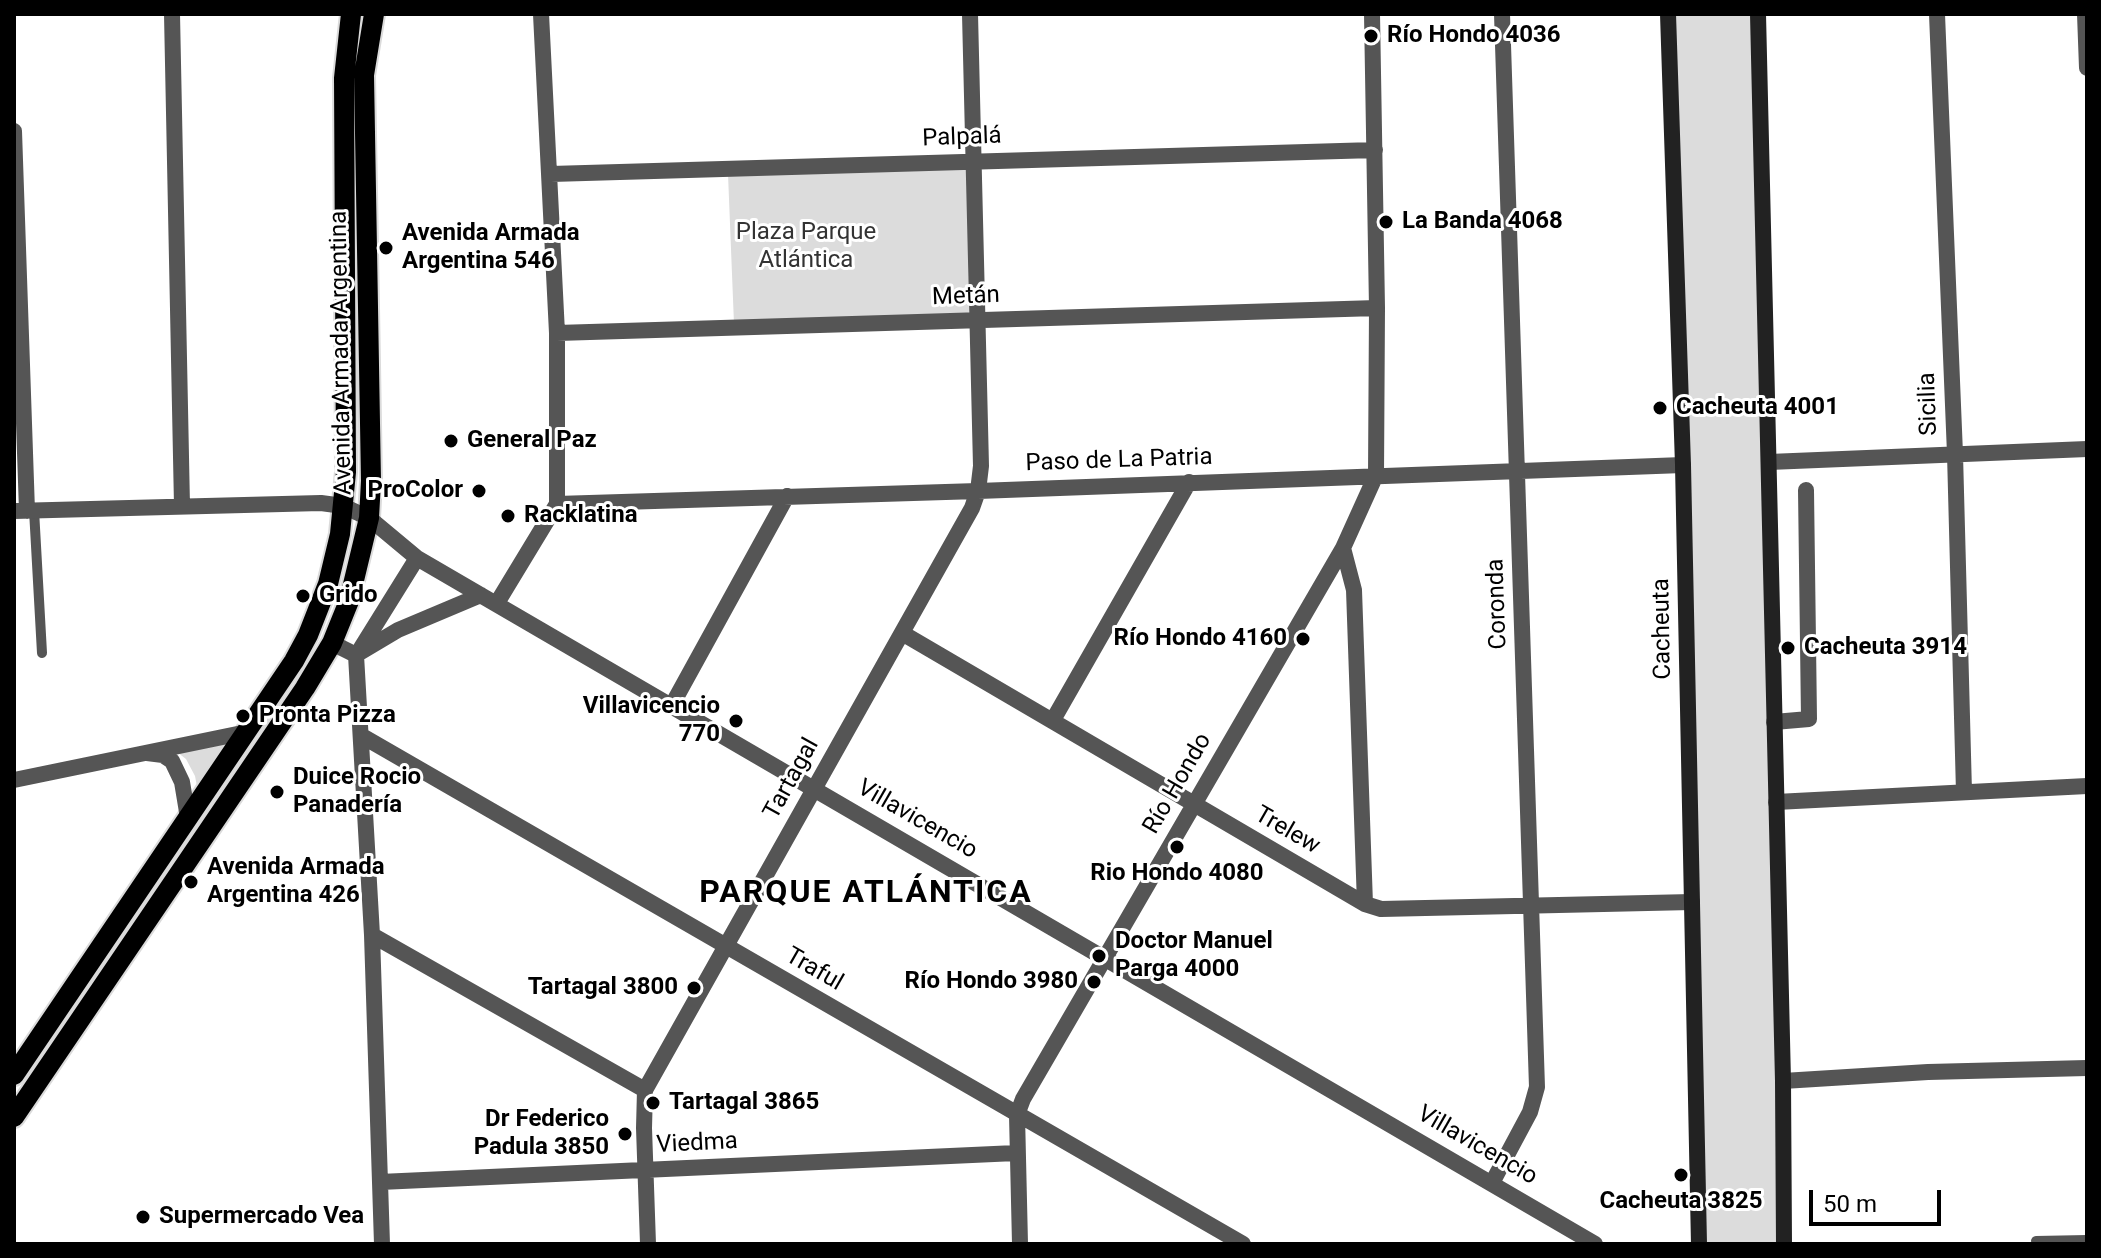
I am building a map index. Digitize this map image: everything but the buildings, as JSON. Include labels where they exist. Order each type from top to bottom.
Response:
[{"type":"main road","name":"Avenida Armada Argentina","points":[[14,1075],[294,661],[319,610],[333,566],[346,472],[344,78],[351,14]]},
{"type":"main road","name":"Avenida Armada Argentina","points":[[14,1117],[305,688],[332,643],[349,601],[369,518],[372,444],[364,75],[374,14]]},
{"type":"street","points":[[172,14],[182,506]]},
{"type":"street","points":[[497,603],[557,504],[557,333],[541,14]]},
{"type":"street","points":[[970,14],[981,466],[978,491]]},
{"type":"street","points":[[1372,14],[1377,308],[1376,475]]},
{"type":"street","name":"Coronda","points":[[1492,1183],[1536,1099],[1502,14]]},
{"type":"street","name":"Cacheuta","points":[[1668,14],[1683,465],[1699,1244]]},
{"type":"street","points":[[1758,14],[1783,1081],[1784,1244]]},
{"type":"street","name":"Sicilia","points":[[1937,14],[1955,454],[1964,792]]},
{"type":"street","points":[[2085,14],[2087,68]]},
{"type":"street","points":[[14,131],[25,511],[321,503],[343,506]]},
{"type":"street","name":"Palpalá","points":[[551,174],[1375,150]]},
{"type":"street","name":"Metán","points":[[557,333],[1377,308]]},
{"type":"street","points":[[1769,462],[2087,449]]},
{"type":"street","name":"Paso de La Patria","points":[[557,504],[1683,465]]},
{"type":"street","name":"Río Hondo","points":[[1017,1115],[1023,1099],[1343,548],[1376,475]]},
{"type":"street","points":[[1053,720],[1189,482]]},
{"type":"street","points":[[1774,722],[1809,719],[1806,490]]},
{"type":"street","name":"Tartagal","points":[[645,1090],[972,508],[978,491]]},
{"type":"street","points":[[672,705],[787,496]]},
{"type":"street","name":"Villavicencio","points":[[343,506],[369,518],[417,558],[1595,1244]]},
{"type":"street","points":[[1343,548],[1354,590],[1365,904]]},
{"type":"street","points":[[382,1244],[372,935],[356,655],[417,558]]},
{"type":"street","points":[[356,655],[398,630],[481,595]]},
{"type":"street","name":"Trelew","points":[[902,633],[1365,904],[1381,909],[1692,902]]},
{"type":"street","points":[[332,643],[356,655]]},
{"type":"street","points":[[14,780],[247,732]]},
{"type":"street","name":"Traful","points":[[362,736],[1243,1244]]},
{"type":"street","points":[[142,752],[163,755],[172,761],[182,782],[188,818]]},
{"type":"street","points":[[1776,802],[2087,786]]},
{"type":"street","points":[[372,935],[645,1090],[648,1244]]},
{"type":"street","points":[[1783,1081],[1928,1072],[2087,1068]]},
{"type":"street","points":[[1017,1115],[1020,1244]]},
{"type":"street","name":"Viedma","points":[[380,1182],[1016,1153]]},
{"type":"lane","points":[[25,511],[42,653]]},
{"type":"lane","points":[[2036,1241],[2087,1240]]},
{"type":"green space","points":[[1668,14],[1758,14],[1784,1244],[1699,1244]]},
{"type":"green space","name":"Plaza Parque Atlántica","points":[[968,167],[969,316],[734,324],[728,174]]},
{"type":"green space","points":[[236,738],[199,797],[195,776],[186,759],[177,752]]},
{"type":"place","name":"Río Hondo 4036","points":[[1371,36]]},
{"type":"place","name":"La Banda 4068","points":[[1386,222]]},
{"type":"place","name":"Avenida Armada Argentina 546","points":[[386,248]]},
{"type":"place","name":"Cacheuta 4001","points":[[1660,408]]},
{"type":"place","name":"General Paz","points":[[451,441]]},
{"type":"place","name":"ProColor","points":[[479,491]]},
{"type":"place","name":"Racklatina","points":[[508,516]]},
{"type":"place","name":"Grido","points":[[303,596]]},
{"type":"place","name":"Río Hondo 4160","points":[[1303,639]]},
{"type":"place","name":"Cacheuta 3914","points":[[1788,648]]},
{"type":"place","name":"Pronta Pizza","points":[[243,716]]},
{"type":"place","name":"Villavicencio 770","points":[[736,721]]},
{"type":"place","name":"Duice Rocio Panadería","points":[[277,792]]},
{"type":"place","name":"Rio Hondo 4080","points":[[1177,847]]},
{"type":"place","name":"Avenida Armada Argentina 426","points":[[191,882]]},
{"type":"place","name":"Doctor Manuel Parga 4000","points":[[1099,956]]},
{"type":"place","name":"Río Hondo 3980","points":[[1094,982]]},
{"type":"place","name":"Tartagal 3800","points":[[694,988]]},
{"type":"place","name":"Tartagal 3865","points":[[653,1103]]},
{"type":"place","name":"Dr Federico Padula 3850","points":[[625,1134]]},
{"type":"place","name":"Cacheuta 3825","points":[[1681,1175]]},
{"type":"place","name":"Supermercado Vea","points":[[143,1217]]},
{"type":"district","name":"PARQUE ATLÁNTICA","points":[[866,894]]}]
